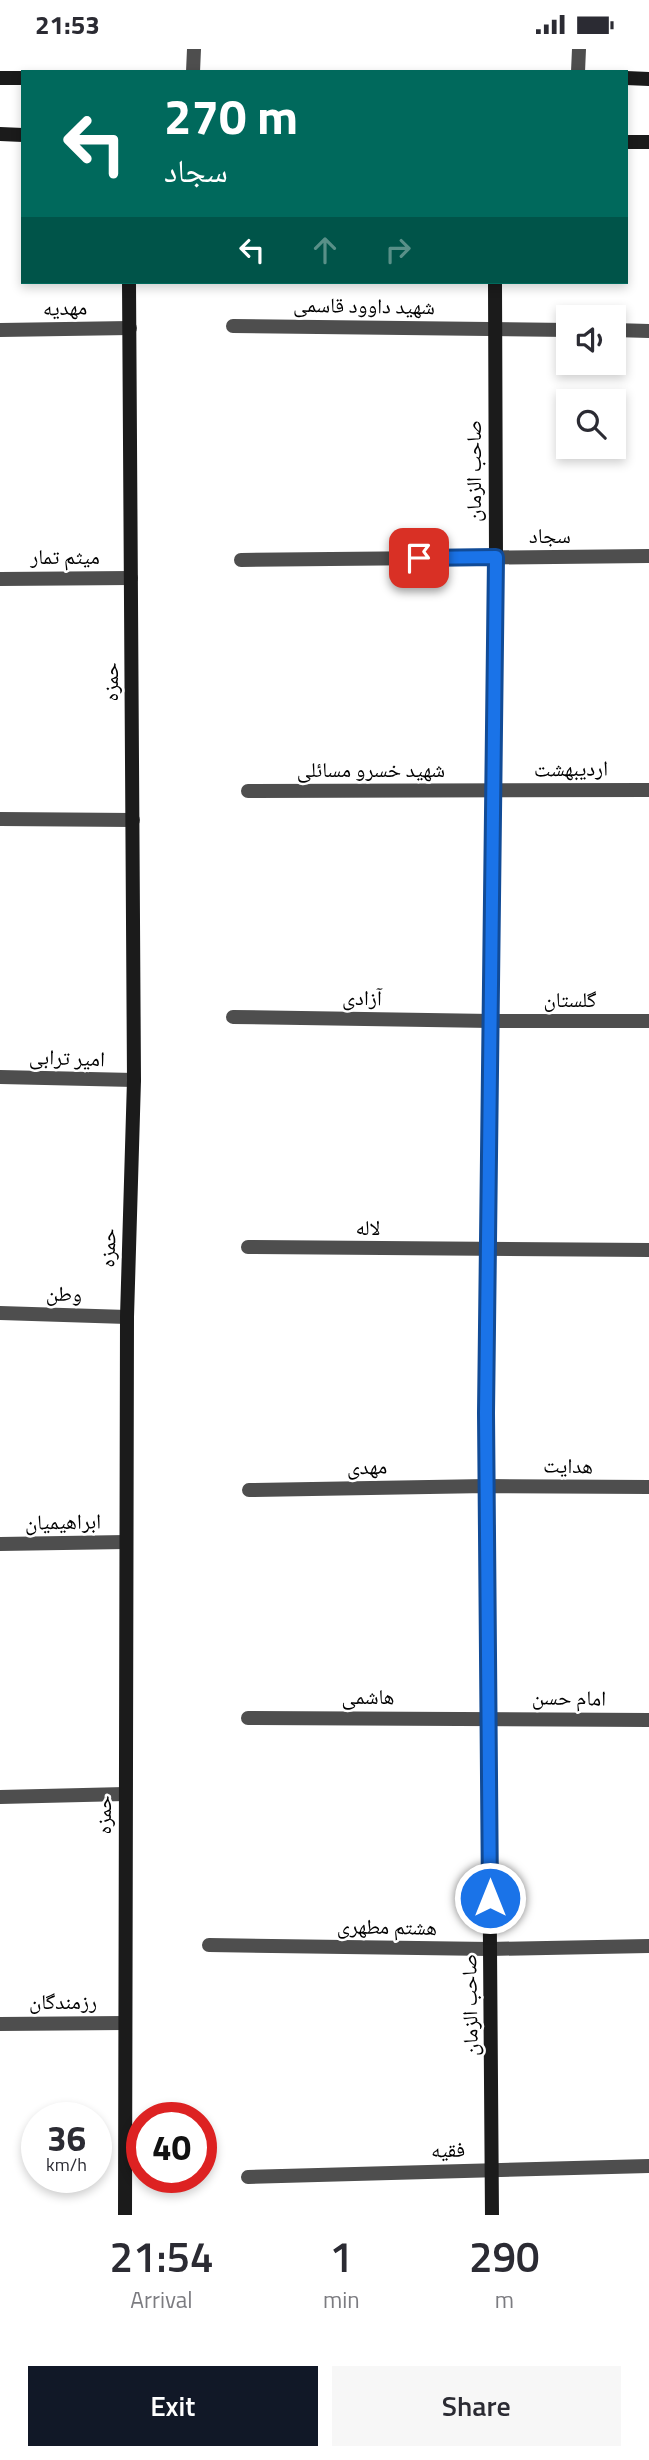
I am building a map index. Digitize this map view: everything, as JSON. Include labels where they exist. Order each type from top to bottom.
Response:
[{"type":"street","points":[[194,49],[194,70]]},
{"type":"street","points":[[579,49],[579,70]]},
{"type":"street","points":[[0,78],[21,78]]},
{"type":"street","points":[[628,78],[649,79]]},
{"type":"street","points":[[0,134],[21,135]]},
{"type":"street","points":[[628,142],[649,142]]},
{"type":"street","name":"حمزه","points":[[125,2215],[127,1317],[134,1080],[129,284]]},
{"type":"street","name":"صاحب الزمان","points":[[492,2215],[487,1486],[496,557],[495,284]]},
{"type":"street","name":"شهید داوود قاسمی","points":[[233,326],[556,330]]},
{"type":"street","name":"مهدیه","points":[[0,330],[130,328]]},
{"type":"street","points":[[626,330],[649,331]]},
{"type":"street","name":"سجاد","points":[[241,560],[649,556]]},
{"type":"street","name":"میثم تمار","points":[[0,579],[131,578]]},
{"type":"street","name":"اردیبهشت","points":[[493,791],[649,790]]},
{"type":"street","name":"شهید خسرو مسائلی","points":[[248,791],[493,791]]},
{"type":"street","points":[[0,819],[133,820]]},
{"type":"street","name":"آزادی","points":[[233,1017],[491,1021]]},
{"type":"street","name":"گلستان","points":[[491,1021],[649,1021]]},
{"type":"street","name":"امیر ترابی","points":[[0,1077],[134,1080]]},
{"type":"street","name":"لاله","points":[[248,1247],[649,1250]]},
{"type":"street","name":"وطن","points":[[0,1313],[127,1317]]},
{"type":"street","name":"هدایت","points":[[487,1486],[649,1487]]},
{"type":"street","name":"مهدی","points":[[249,1490],[487,1486]]},
{"type":"street","name":"ابراهیمیان","points":[[0,1545],[126,1542]]},
{"type":"street","name":"هاشمی","points":[[248,1718],[489,1718]]},
{"type":"street","name":"امام حسن","points":[[489,1718],[649,1720]]},
{"type":"street","points":[[0,1797],[125,1794]]},
{"type":"street","name":"هشتم مطهری","points":[[209,1945],[490,1949],[649,1947]]},
{"type":"street","name":"رزمندگان","points":[[0,2024],[125,2023]]},
{"type":"street","name":"فقیه","points":[[248,2177],[649,2166]]},
{"type":"route","points":[[419,558],[496,557],[486,1413],[490,1898]]}]
